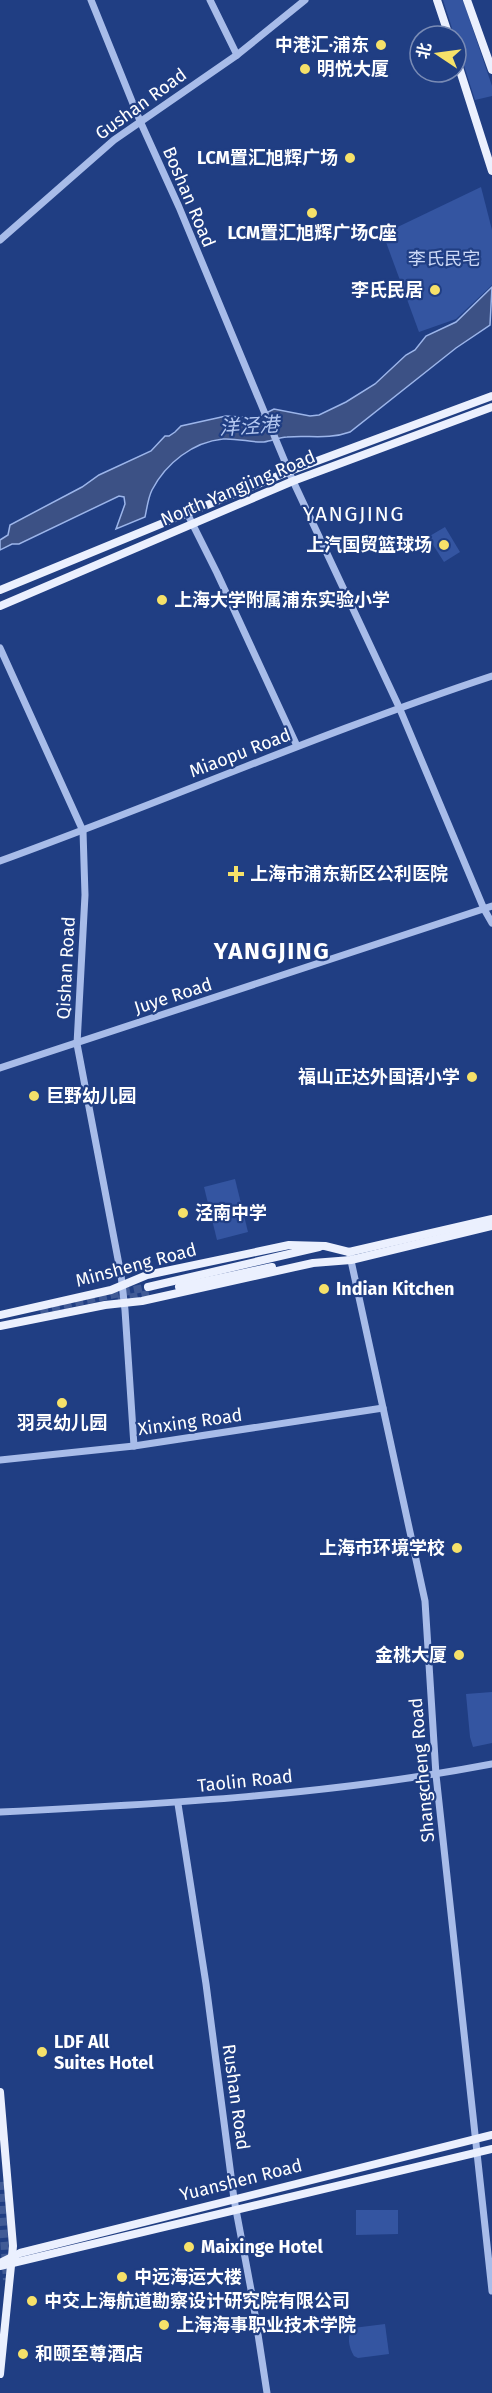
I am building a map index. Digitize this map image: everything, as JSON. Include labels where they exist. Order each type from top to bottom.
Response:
[{"type":"main road","points":[[437,0],[445,24]]},
{"type":"main road","points":[[467,0],[492,70]]},
{"type":"main road","points":[[464,84],[492,171]]},
{"type":"main road","name":"North Yangjing Road","points":[[0,590],[290,471],[492,396]]},
{"type":"main road","name":"North Yangjing Road","points":[[0,606],[293,482],[492,407]]},
{"type":"main road","name":"Minsheng Road","points":[[0,1315],[122,1286],[147,1275],[289,1245],[325,1246],[350,1256],[492,1219]]},
{"type":"main road","name":"Minsheng Road","points":[[0,1326],[105,1305],[124,1304],[492,1226]]},
{"type":"main road","points":[[314,1263],[285,1264],[149,1291],[325,1246]]},
{"type":"main road","points":[[0,2092],[11,2210],[12,2255],[0,2374]]},
{"type":"main road","name":"Yuanshen Road","points":[[0,2264],[12,2255],[492,2135]]},
{"type":"main road","name":"Yuanshen Road","points":[[0,2264],[11,2265],[492,2148]]},
{"type":"street","name":"Boshan Road","points":[[91,0],[293,482],[399,707],[484,909],[492,923]]},
{"type":"street","points":[[210,0],[237,55]]},
{"type":"street","name":"Gushan Road","points":[[0,240],[114,140],[237,55],[305,0]]},
{"type":"street","points":[[187,513],[218,573],[297,746]]},
{"type":"street","name":"Qishan Road","points":[[0,648],[83,831],[85,895],[77,1044],[124,1304]]},
{"type":"street","name":"Miaopu Road","points":[[0,861],[83,831],[399,707],[492,676]]},
{"type":"street","name":"Juye Road","points":[[0,1068],[492,906]]},
{"type":"street","name":"Shangcheng Road","points":[[350,1256],[425,1601],[436,1775],[492,2291]]},
{"type":"street","points":[[124,1304],[134,1446]]},
{"type":"street","name":"Xinxing Road","points":[[0,1460],[134,1446],[383,1408]]},
{"type":"street","name":"Taolin Road","points":[[0,1812],[178,1804],[436,1775],[492,1764]]},
{"type":"street","name":"Rushan Road","points":[[178,1804],[206,1984],[234,2199],[267,2393]]},
{"type":"green space","points":[[443,0],[463,0],[492,86],[492,96],[475,100],[468,78],[468,24],[451,24]]},
{"type":"green space","name":"李氏民宅","points":[[481,187],[492,230],[492,285],[456,319],[419,332],[383,234]]},
{"type":"green space","name":"上汽国贸篮球场","points":[[445,527],[460,552],[444,562],[428,537]]},
{"type":"green space","points":[[235,1179],[248,1232],[217,1240],[204,1187]]},
{"type":"green space","points":[[492,1692],[492,1743],[473,1747],[466,1694]]},
{"type":"green space","points":[[356,2210],[398,2210],[398,2234],[356,2235]]},
{"type":"green space","points":[[385,2324],[389,2354],[358,2358],[354,2356],[349,2342],[353,2328]]},
{"type":"water","name":"洋泾港","points":[[492,287],[490,325],[456,348],[350,432],[326,437],[284,437],[264,442],[223,439],[201,444],[173,463],[158,480],[151,493],[145,517],[116,529],[125,504],[124,497],[119,496],[19,544],[12,544],[0,550],[0,540],[8,535],[10,525],[82,487],[99,475],[151,451],[165,436],[169,436],[181,426],[226,416],[256,418],[274,409],[310,416],[319,415],[346,402],[375,384],[406,355],[415,350],[426,336],[456,322]]},
{"type":"tunnel","points":[[40,1310],[148,1287]]},
{"type":"tunnel","points":[[118,1300],[149,1294]]},
{"type":"tunnel","points":[[0,2182],[7,2280]]},
{"type":"place","name":"中港汇·浦东","points":[[381,45]]},
{"type":"place","name":"明悦大厦","points":[[305,69]]},
{"type":"place","name":"LCM置汇旭辉广场","points":[[350,158]]},
{"type":"place","name":"LCM置汇旭辉广场C座","points":[[312,213]]},
{"type":"place","name":"李氏民居","points":[[435,290]]},
{"type":"place","name":"上汽国贸篮球场","points":[[444,545]]},
{"type":"place","name":"上海大学附属浦东实验小学","points":[[162,600]]},
{"type":"place","name":"上海市浦东新区公利医院","points":[[236,874]]},
{"type":"place","name":"福山正达外国语小学","points":[[472,1077]]},
{"type":"place","name":"巨野幼儿园","points":[[34,1096]]},
{"type":"place","name":"泾南中学","points":[[183,1213]]},
{"type":"place","name":"Indian Kitchen","points":[[324,1289]]},
{"type":"place","name":"羽灵幼儿园","points":[[62,1403]]},
{"type":"place","name":"上海市环境学校","points":[[457,1548]]},
{"type":"place","name":"金桃大厦","points":[[459,1655]]},
{"type":"place","name":"LDF All Suites Hotel","points":[[42,2052]]},
{"type":"place","name":"Maixinge Hotel","points":[[189,2247]]},
{"type":"place","name":"中远海运大楼","points":[[122,2277]]},
{"type":"place","name":"中交上海航道勘察设计研究院有限公司","points":[[32,2301]]},
{"type":"place","name":"上海海事职业技术学院","points":[[164,2325]]},
{"type":"place","name":"和颐至尊酒店","points":[[23,2354]]},
{"type":"district","name":"YANGJING","points":[[354,514]]},
{"type":"district","name":"YANGJING","points":[[272,951]]}]
